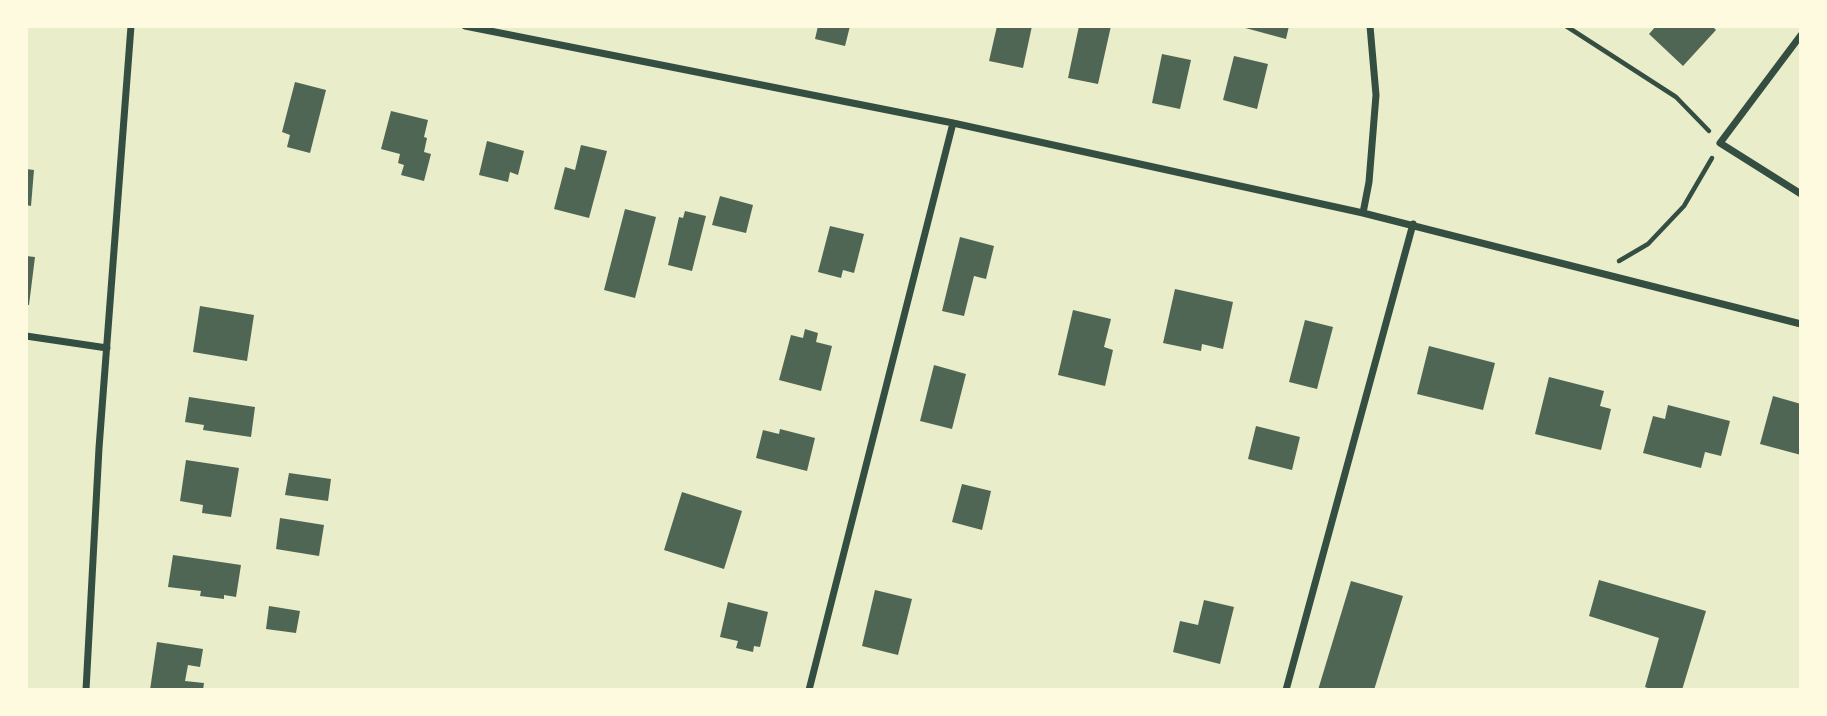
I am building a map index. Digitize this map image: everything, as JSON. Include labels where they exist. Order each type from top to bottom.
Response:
[{"type":"street","points":[[86,690],[99,448],[131,26]]},
{"type":"street","points":[[465,26],[953,122],[1413,224],[1801,324]]},
{"type":"street","points":[[1363,213],[1369,182],[1376,95],[1370,26]]},
{"type":"street","points":[[1801,35],[1720,143],[1801,194]]},
{"type":"street","points":[[809,690],[953,122]]},
{"type":"street","points":[[1286,690],[1413,224]]},
{"type":"street","points":[[26,336],[107,348]]},
{"type":"path","points":[[1566,26],[1676,97],[1720,143],[1684,206],[1648,244],[1600,272]]},
{"type":"building","points":[[818,26],[850,26],[845,46],[815,39]]},
{"type":"building","points":[[997,26],[1032,26],[1023,68],[989,61]]},
{"type":"building","points":[[1079,26],[1111,26],[1098,84],[1068,78]]},
{"type":"building","points":[[1238,26],[1289,26],[1286,39]]},
{"type":"building","points":[[1656,26],[1712,26],[1716,30],[1683,66],[1649,34]]},
{"type":"building","points":[[1162,54],[1191,60],[1180,109],[1152,103]]},
{"type":"building","points":[[1234,56],[1268,64],[1257,109],[1223,100]]},
{"type":"building","points":[[295,82],[326,90],[310,153],[287,147],[290,135],[282,132]]},
{"type":"building","points":[[391,111],[428,120],[424,152],[431,154],[424,181],[401,175],[404,165],[398,163],[400,154],[381,149]]},
{"type":"building","points":[[487,141],[524,151],[518,175],[510,172],[508,182],[479,175]]},
{"type":"building","points":[[581,145],[607,151],[589,218],[554,209],[565,167],[575,170]]},
{"type":"building","points":[[26,169],[34,170],[31,206],[26,205]]},
{"type":"building","points":[[720,196],[753,205],[746,233],[712,225]]},
{"type":"building","points":[[625,209],[656,217],[635,298],[604,290]]},
{"type":"building","points":[[685,211],[706,216],[692,271],[668,265],[679,217],[683,218]]},
{"type":"building","points":[[830,226],[864,234],[854,273],[843,270],[841,278],[818,272]]},
{"type":"building","points":[[960,237],[994,246],[986,279],[974,276],[964,316],[942,311]]},
{"type":"building","points":[[26,256],[35,257],[29,305],[26,305]]},
{"type":"building","points":[[1175,289],[1233,302],[1223,349],[1202,344],[1201,351],[1163,343]]},
{"type":"building","points":[[200,306],[254,315],[247,361],[193,352]]},
{"type":"building","points":[[1073,310],[1111,319],[1104,347],[1113,350],[1105,386],[1058,375]]},
{"type":"building","points":[[1305,320],[1333,327],[1317,389],[1289,382]]},
{"type":"building","points":[[805,329],[818,333],[816,342],[832,346],[821,391],[779,380],[791,335],[803,338]]},
{"type":"building","points":[[1429,346],[1495,363],[1483,410],[1417,394]]},
{"type":"building","points":[[934,365],[966,374],[952,429],[920,421]]},
{"type":"building","points":[[1549,377],[1604,391],[1600,406],[1611,409],[1601,450],[1535,434]]},
{"type":"building","points":[[1773,396],[1801,404],[1801,455],[1760,444]]},
{"type":"building","points":[[189,397],[255,407],[251,437],[203,430],[204,425],[185,422]]},
{"type":"building","points":[[1668,405],[1730,421],[1721,456],[1705,452],[1701,468],[1643,453],[1653,416],[1665,419]]},
{"type":"building","points":[[1256,426],[1300,437],[1292,470],[1248,459]]},
{"type":"building","points":[[780,429],[815,438],[807,471],[756,458],[763,430],[779,434]]},
{"type":"building","points":[[186,460],[239,468],[231,517],[202,513],[203,505],[180,501]]},
{"type":"building","points":[[289,473],[331,479],[328,501],[285,495]]},
{"type":"building","points":[[962,484],[991,491],[982,530],[952,522]]},
{"type":"building","points":[[682,492],[742,511],[724,569],[664,550]]},
{"type":"building","points":[[280,518],[324,525],[319,556],[276,549]]},
{"type":"building","points":[[173,555],[241,565],[236,597],[224,595],[224,599],[200,596],[201,591],[168,587]]},
{"type":"building","points":[[1599,580],[1706,611],[1682,690],[1653,690],[1645,687],[1659,638],[1589,616]]},
{"type":"building","points":[[1351,581],[1403,596],[1374,690],[1318,690]]},
{"type":"building","points":[[875,590],[912,599],[898,655],[862,646]]},
{"type":"building","points":[[1204,600],[1234,607],[1220,664],[1173,652],[1180,621],[1198,625]]},
{"type":"building","points":[[728,602],[768,612],[760,647],[754,646],[753,652],[736,648],[738,641],[720,637]]},
{"type":"building","points":[[269,606],[300,611],[296,633],[266,629]]},
{"type":"building","points":[[157,642],[203,649],[200,667],[188,665],[185,681],[204,683],[203,690],[150,690]]}]
